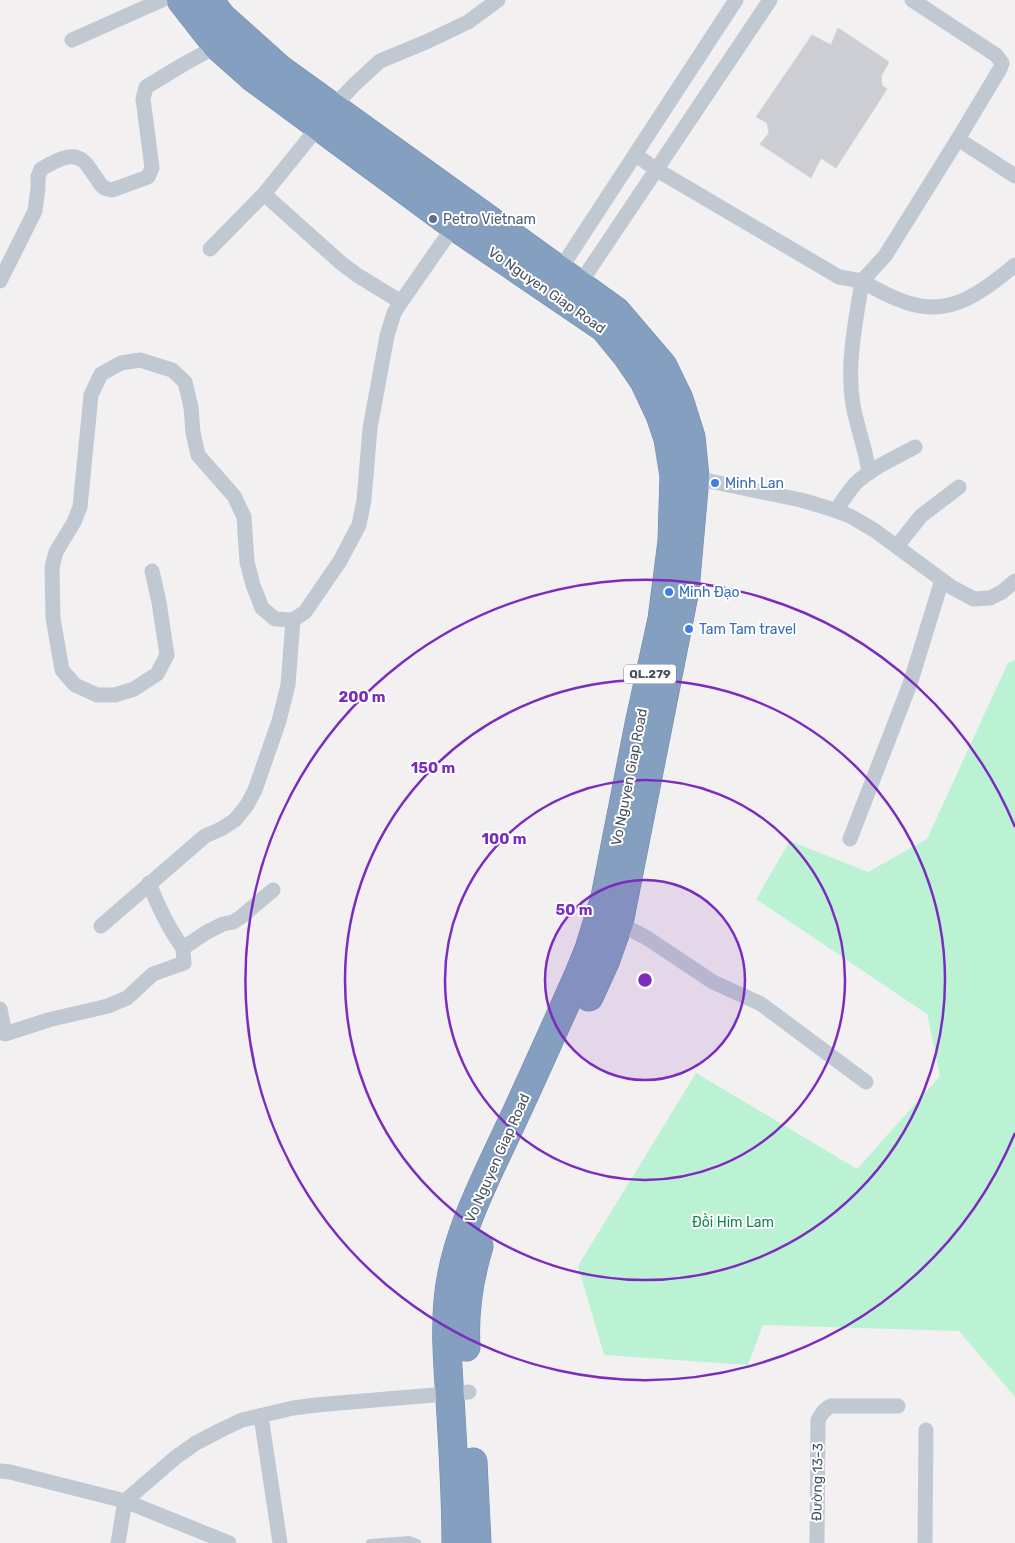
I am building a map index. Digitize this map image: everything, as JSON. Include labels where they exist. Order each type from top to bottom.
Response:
[{"type":"highway","name":"Vo Nguyen Giap Road","points":[[181,0],[217,46],[252,77],[326,117],[616,311],[663,366],[679,399],[691,436],[672,541],[662,619],[609,919],[589,950],[483,1185],[454,1264],[448,1300],[447,1344],[459,1392],[477,1543]]},
{"type":"highway","name":"Vo Nguyen Giap Road","points":[[209,0],[222,17],[280,69],[326,117],[454,226],[604,328],[644,381],[684,477]]},
{"type":"highway","name":"Vo Nguyen Giap Road","points":[[456,1543],[459,1392]]},
{"type":"street","points":[[72,40],[162,0]]},
{"type":"street","points":[[210,249],[264,194],[354,85],[380,61],[468,22],[498,0]]},
{"type":"street","points":[[569,278],[636,156],[736,0]]},
{"type":"street","points":[[569,278],[656,170],[770,0]]},
{"type":"street","points":[[869,473],[867,456],[853,404],[851,360],[862,281],[885,256],[958,139],[1000,69],[1002,62],[996,55],[912,0]]},
{"type":"street","points":[[716,31],[738,47]]},
{"type":"street","points":[[0,281],[35,211],[38,177],[41,168],[59,160],[71,157],[78,158],[86,164],[100,185],[112,190],[148,177],[152,168],[143,99],[146,87],[217,46]]},
{"type":"street","points":[[958,139],[1015,176]]},
{"type":"street","points":[[636,156],[656,170],[839,277],[862,281],[898,300],[921,306],[944,307],[960,303],[977,294],[1015,265]]},
{"type":"street","points":[[264,194],[341,263],[401,302]]},
{"type":"street","points":[[152,572],[159,602],[167,655],[157,674],[134,689],[115,695],[96,695],[75,685],[62,670],[53,618],[52,567],[56,552],[74,522],[80,507],[91,395],[101,374],[121,363],[140,360],[172,370],[185,382],[191,407],[192,433],[198,455],[234,496],[244,517],[247,562],[262,608],[275,619],[292,620],[305,612],[340,561],[359,525],[364,500],[370,428],[386,336],[394,314],[401,302],[454,226]]},
{"type":"street","points":[[836,510],[854,485],[869,473],[916,447]]},
{"type":"street","points":[[684,477],[801,500],[836,510],[861,522],[965,596],[974,599],[990,598],[1002,592],[1015,581]]},
{"type":"street","points":[[897,546],[921,516],[960,487]]},
{"type":"street","points":[[850,839],[910,684],[942,580]]},
{"type":"street","points":[[101,926],[205,836],[235,820],[247,806],[279,721],[288,685],[292,620]]},
{"type":"street","points":[[0,1009],[2,1038],[48,1020],[108,1006],[127,998],[153,974],[184,964],[183,948],[172,933],[156,902],[150,882]]},
{"type":"street","points":[[183,948],[207,932],[241,917],[273,890]]},
{"type":"street","points":[[609,919],[647,938],[713,982],[770,1010],[866,1082]]},
{"type":"street","points":[[118,1543],[124,1501],[176,1457],[196,1443],[242,1420],[293,1408],[316,1405],[459,1392]]},
{"type":"street","name":"Đường 13-3","points":[[817,1543],[818,1420],[823,1411],[831,1406],[898,1406]]},
{"type":"street","points":[[261,1416],[280,1543]]},
{"type":"street","points":[[925,1543],[926,1430]]},
{"type":"street","points":[[0,1471],[124,1501],[229,1543]]},
{"type":"lane","points":[[370,1543],[409,1540],[417,1543]]},
{"type":"green space","name":"Đồi Him Lam","points":[[1015,660],[1015,1397],[959,1331],[763,1325],[748,1365],[604,1355],[578,1266],[696,1073],[857,1169],[940,1076],[927,1014],[756,899],[790,841],[868,872],[927,839],[1008,663]]},
{"type":"building","points":[[838,28],[889,62],[881,76],[882,85],[887,89],[836,168],[821,158],[811,178],[760,144],[769,133],[767,123],[756,117],[812,35],[831,45]]},
{"type":"place","name":"Petro Vietnam","points":[[433,219]]},
{"type":"place","name":"Minh Lan","points":[[715,483]]},
{"type":"place","name":"Minh Đạo","points":[[669,592]]},
{"type":"place","name":"Tam Tam travel","points":[[689,629]]}]
